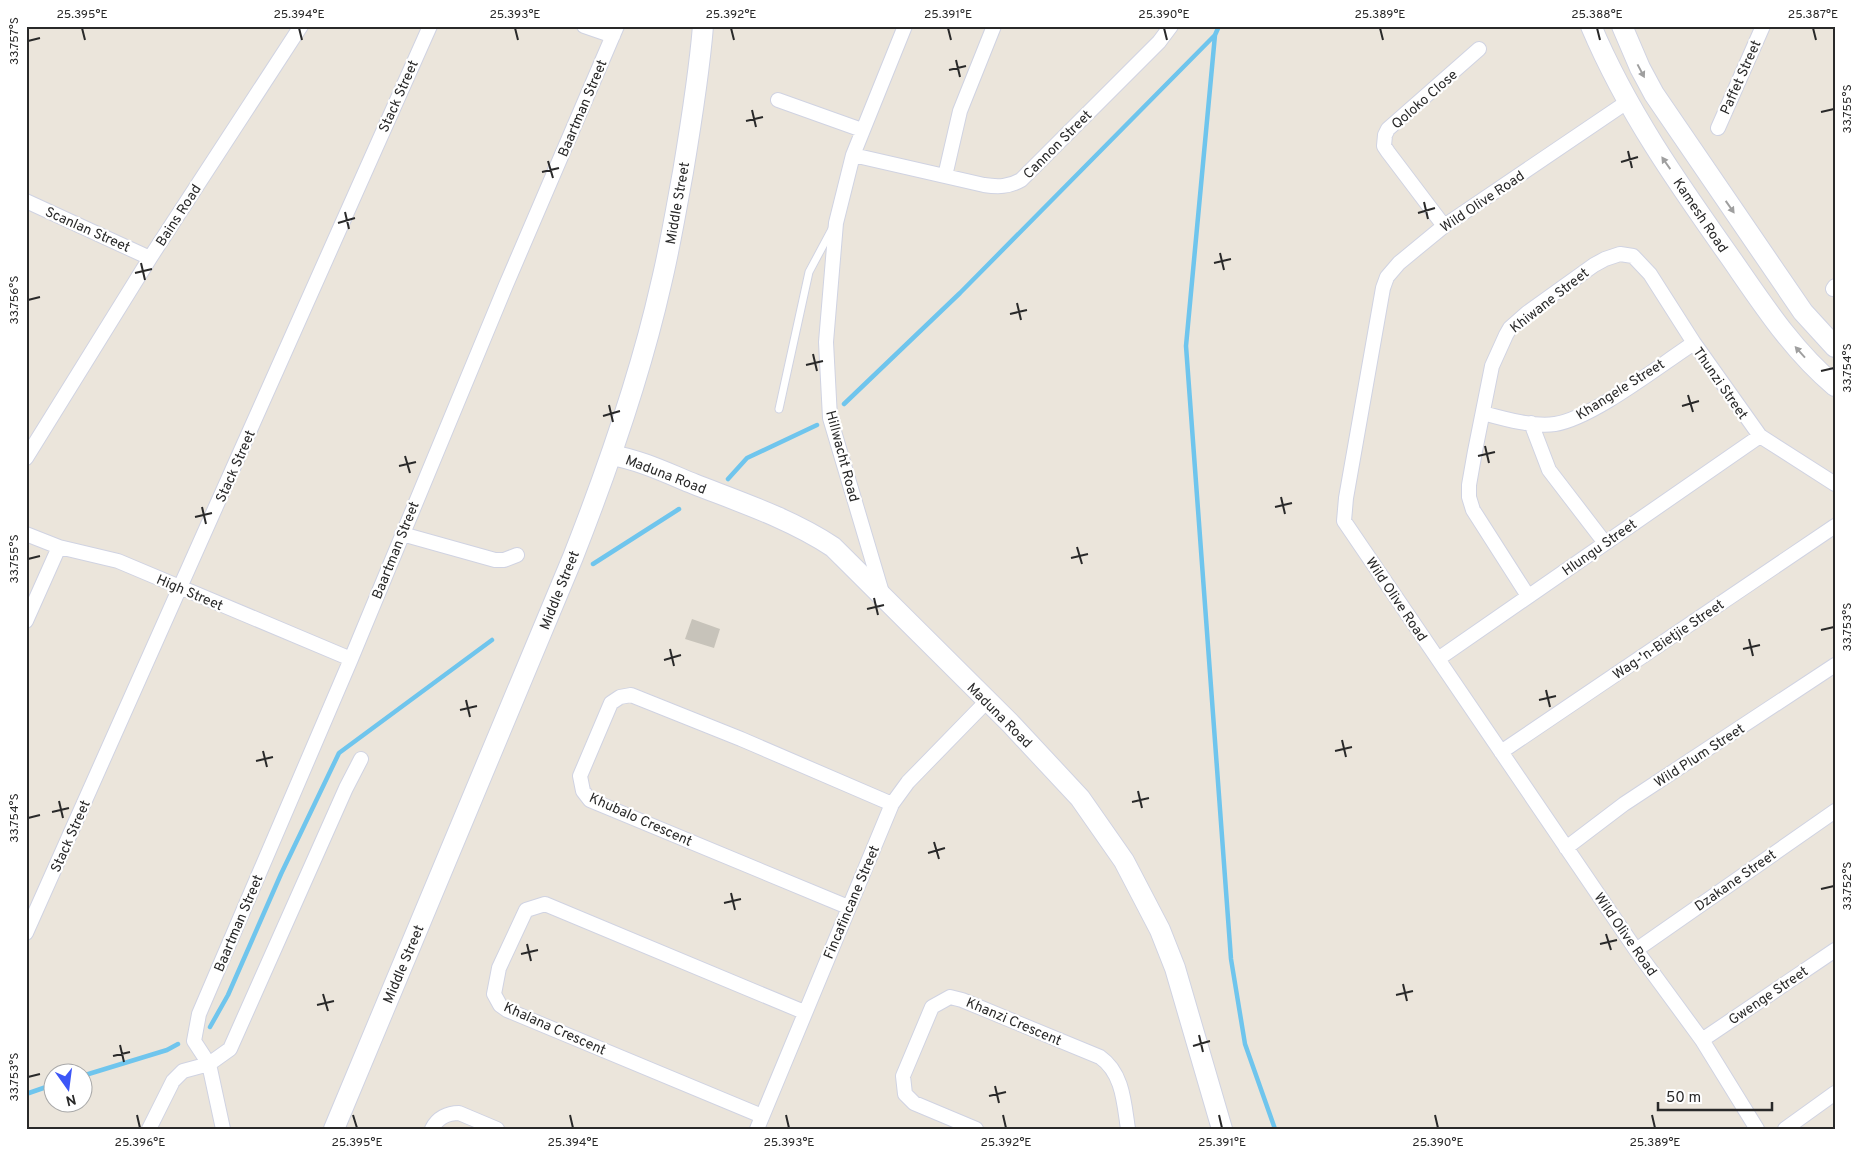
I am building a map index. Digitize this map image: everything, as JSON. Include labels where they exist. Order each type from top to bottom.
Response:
[{"type":"main road","name":"Middle Street","points":[[334,1129],[573,557],[629,402],[663,277],[690,133],[703,26]]},
{"type":"main road","name":"Kamesh Road","points":[[1591,26],[1611,73],[1649,138],[1795,348],[1835,386]]},
{"type":"main road","name":"Kamesh Road","points":[[1622,26],[1640,68],[1654,94],[1803,312],[1835,347]]},
{"type":"main road","name":"Maduna Road","points":[[611,455],[627,457],[813,534],[833,547],[986,702],[1011,724],[1080,798],[1124,861],[1143,894],[1175,968],[1222,1129]]},
{"type":"street","name":"Bains Road","points":[[26,458],[150,258],[301,26]]},
{"type":"street","name":"Stack Street","points":[[26,933],[430,26]]},
{"type":"street","points":[[584,26],[615,31]]},
{"type":"street","name":"Hillwacht Road","points":[[883,596],[830,418],[826,342],[836,223],[853,155],[905,26]]},
{"type":"street","points":[[945,176],[960,111],[994,26]]},
{"type":"street","name":"Cannon Street","points":[[853,155],[992,187],[1006,186],[1021,180],[1159,42],[1171,26]]},
{"type":"street","name":"Paffet Street","points":[[1718,128],[1763,26]]},
{"type":"street","name":"Baartman Street","points":[[223,1129],[209,1064],[194,1041],[199,1014],[351,659],[615,31]]},
{"type":"street","name":"Qoloko Close","points":[[1444,226],[1384,146],[1385,135],[1394,124],[1448,79],[1479,49]]},
{"type":"street","points":[[778,100],[862,130]]},
{"type":"street","name":"Wild Olive Road","points":[[1627,102],[1444,226],[1399,262],[1385,284],[1344,512],[1346,524],[1636,950],[1702,1040],[1758,1129]]},
{"type":"street","name":"Scanlan Street","points":[[26,201],[150,258]]},
{"type":"street","name":"Khiwane Street","points":[[1528,596],[1473,510],[1469,497],[1469,485],[1492,366],[1510,328],[1605,259],[1620,254],[1633,256]]},
{"type":"street","name":"Thunzi Street","points":[[1633,256],[1650,274],[1694,343],[1760,436],[1835,484]]},
{"type":"street","name":"Khangele Street","points":[[1483,413],[1531,423],[1554,424],[1580,416],[1694,343]]},
{"type":"street","points":[[1531,423],[1548,470],[1605,543]]},
{"type":"street","name":"Hlungu Street","points":[[1438,659],[1760,436]]},
{"type":"street","name":"Wag-'n-Bietjie Street","points":[[1501,752],[1835,526]]},
{"type":"street","name":"High Street","points":[[26,534],[59,547],[118,561],[351,659]]},
{"type":"street","points":[[402,534],[495,560],[504,560],[517,555]]},
{"type":"street","points":[[26,621],[59,547]]},
{"type":"street","name":"Wild Plum Street","points":[[1566,848],[1624,804],[1835,665]]},
{"type":"street","name":"Khubalo Crescent","points":[[848,907],[590,800],[583,791],[580,776],[611,703],[620,697],[631,695],[741,739],[892,804]]},
{"type":"street","name":"Fincafincane Street","points":[[760,1123],[804,1012],[892,804],[908,782],[986,702]]},
{"type":"street","points":[[149,1129],[173,1081],[182,1071],[209,1064],[230,1049],[346,788],[361,759]]},
{"type":"street","name":"Dzakane Street","points":[[1636,950],[1835,811]]},
{"type":"street","name":"Khalana Crescent","points":[[760,1123],[507,1010],[500,1005],[494,994],[499,968],[526,910],[545,904],[804,1012]]},
{"type":"street","name":"Gwenge Street","points":[[1702,1040],[1835,950]]},
{"type":"street","name":"Khanzi Crescent","points":[[976,1129],[914,1103],[904,1090],[903,1076],[932,1007],[950,997],[972,1004],[1100,1057],[1108,1063],[1117,1076],[1128,1129]]},
{"type":"street","points":[[1785,1129],[1835,1093]]},
{"type":"street","points":[[432,1129],[440,1119],[454,1113],[459,1113],[497,1129]]},
{"type":"lane","name":"Hillwacht Road","points":[[779,410],[809,272],[836,223]]},
{"type":"building","points":[[692,619],[720,629],[714,648],[685,639]]},
{"type":"waterway","points":[[1219,26],[1215,35],[1186,346],[1231,959],[1245,1044],[1275,1129]]},
{"type":"waterway","points":[[844,404],[960,293],[1215,35]]},
{"type":"waterway","points":[[728,479],[747,458],[817,425]]},
{"type":"waterway","points":[[593,564],[679,509]]},
{"type":"waterway","points":[[210,1027],[228,995],[281,874],[339,753],[492,640]]},
{"type":"waterway","points":[[92,1073],[167,1050],[178,1044]]},
{"type":"waterway","points":[[26,1094],[42,1088]]}]
